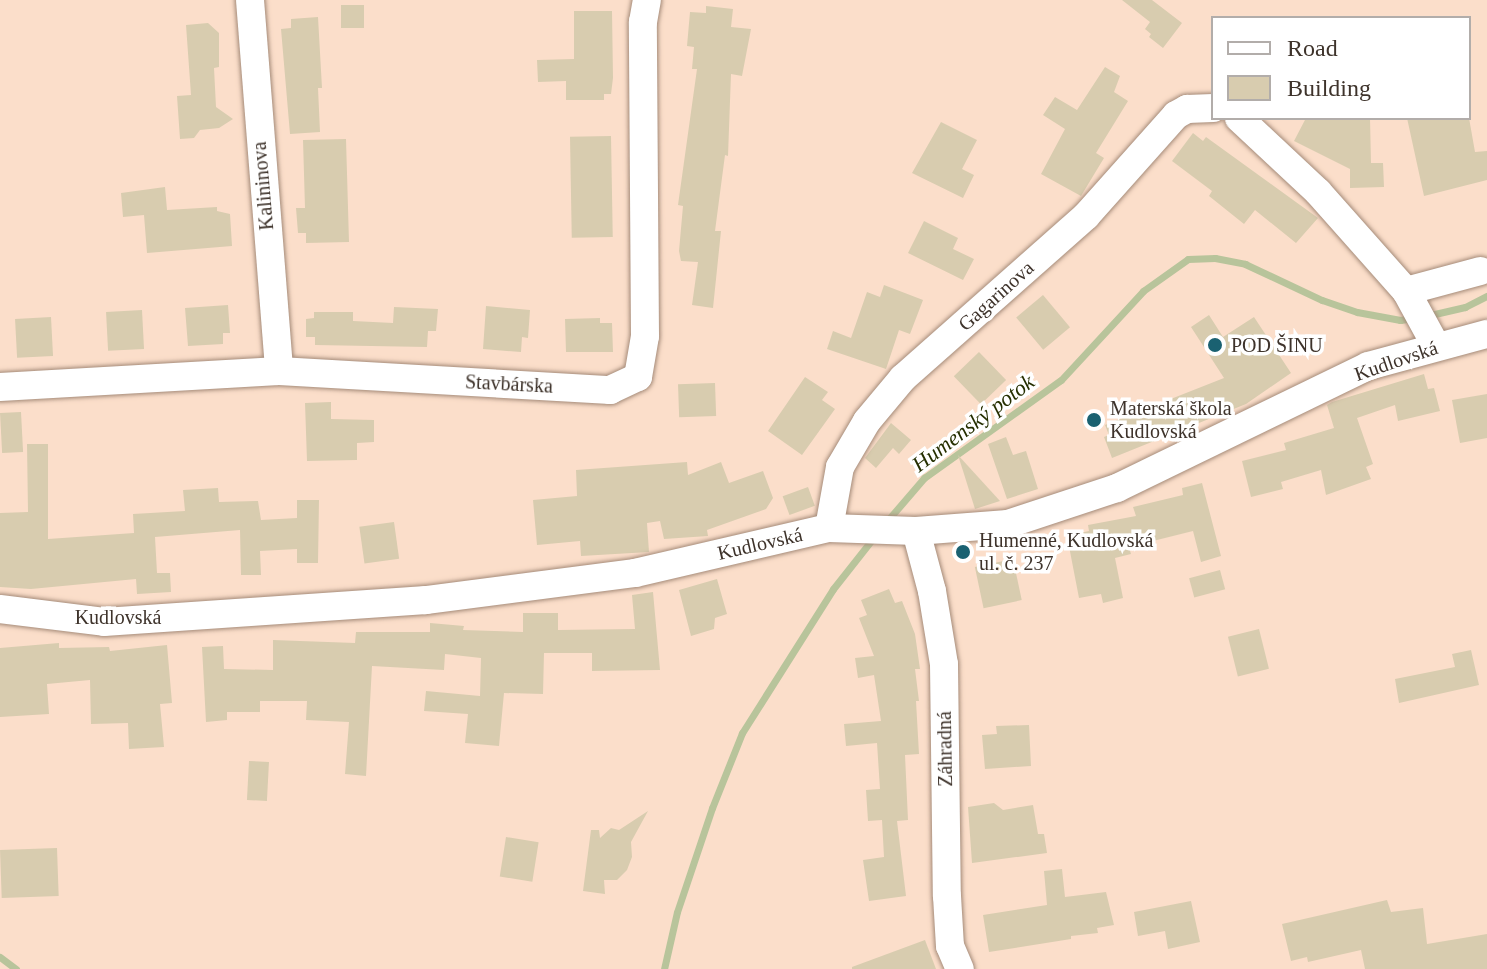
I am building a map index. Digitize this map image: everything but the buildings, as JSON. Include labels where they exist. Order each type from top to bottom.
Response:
[{"type":"street","name":"Kalininova","points":[[250,0],[279,371]]},
{"type":"street","name":"Stavbárska","points":[[0,387],[279,371],[610,390],[638,377],[645,336],[643,22],[647,0]]},
{"type":"street","name":"Gagarinova","points":[[829,528],[840,467],[867,421],[903,378],[1086,216],[1176,115],[1187,109],[1211,108]]},
{"type":"street","points":[[1241,120],[1318,192],[1410,297],[1432,339]]},
{"type":"street","points":[[1410,297],[1480,271]]},
{"type":"street","name":"Kudlovská","points":[[0,609],[104,622],[426,600],[635,573],[829,528],[908,530],[1008,524],[1126,484],[1368,366],[1432,339],[1487,334]]},
{"type":"street","name":"Záhradná","points":[[908,530],[932,591],[944,664],[947,896],[950,946],[960,969]]},
{"type":"waterway","name":"Humenský potok","points":[[887,521],[924,478],[1061,380],[1143,291],[1188,259],[1215,258],[1245,264],[1322,300],[1357,312],[1400,320],[1414,318]]},
{"type":"waterway","name":"Humenský potok","points":[[1426,316],[1465,307],[1487,296]]},
{"type":"waterway","name":"Humenský potok","points":[[664,969],[677,912],[712,808],[742,733],[833,589],[874,537]]},
{"type":"waterway","name":"Humenský potok","points":[[0,957],[16,969]]},
{"type":"place","name":"POD ŠINU","points":[[1215,345]]},
{"type":"place","name":"Materská škola Kudlovská","points":[[1094,420]]},
{"type":"place","name":"Humenné, Kudlovská ul. č. 237","points":[[963,552]]}]
